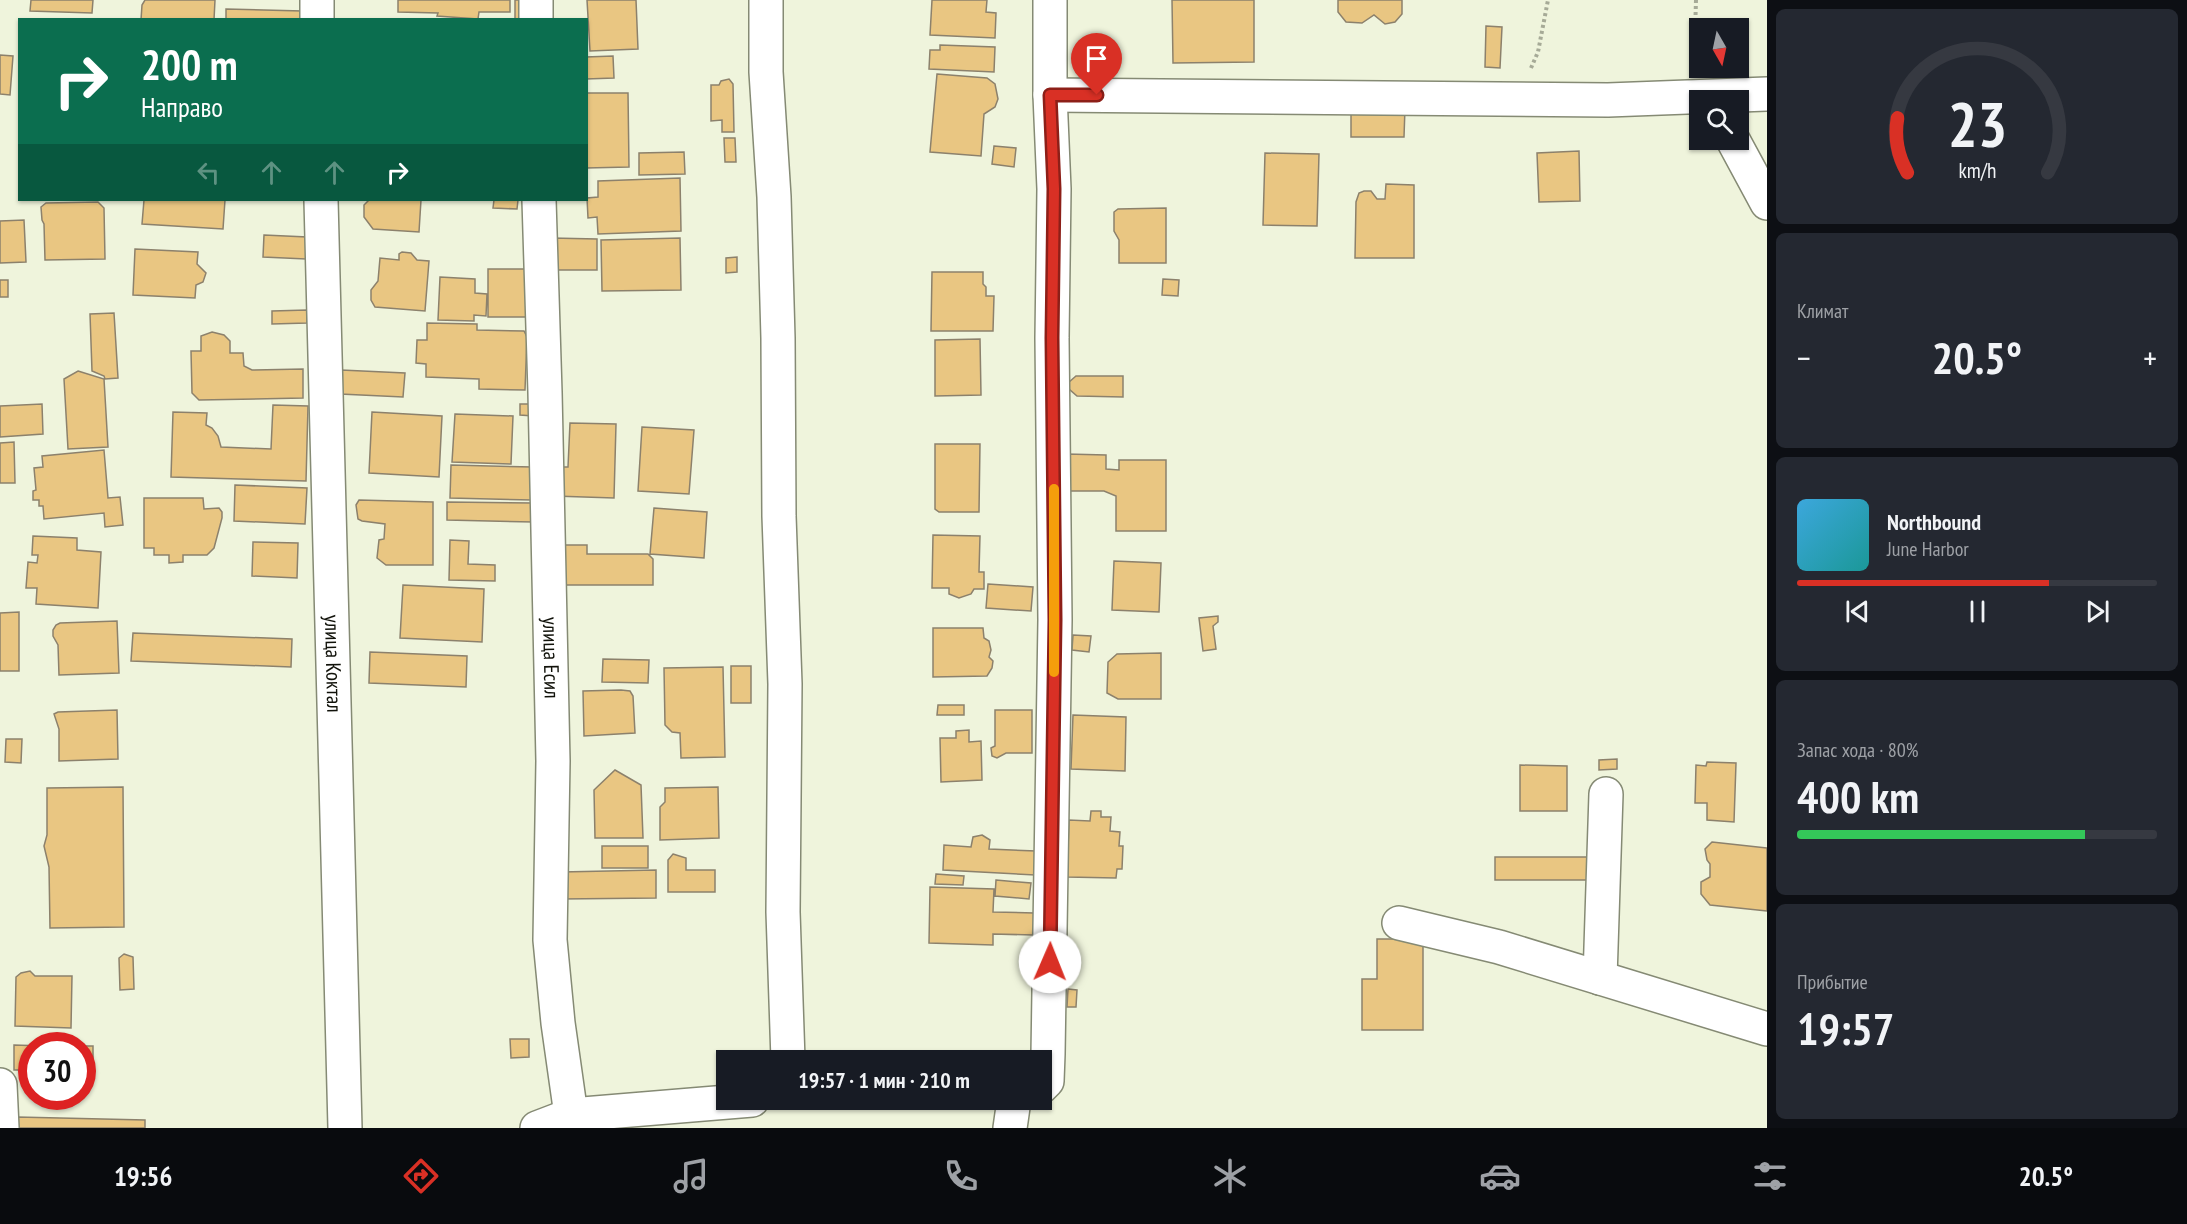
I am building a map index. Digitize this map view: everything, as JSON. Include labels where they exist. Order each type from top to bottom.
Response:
[{"type":"street","points":[[317,0],[317,18]]},
{"type":"street","points":[[536,0],[536,18]]},
{"type":"street","points":[[766,0],[766,72],[774,197],[778,338],[779,516],[785,684],[783,912],[788,1050]]},
{"type":"street","points":[[1048,1050],[1055,620],[1052,338],[1054,189],[1050,95],[1050,0]]},
{"type":"street","points":[[1749,96],[1767,94]]},
{"type":"street","points":[[1050,95],[1689,99]]},
{"type":"street","points":[[1738,150],[1767,203]]},
{"type":"street","name":"улица Коктал","points":[[321,201],[345,1128]]},
{"type":"street","name":"улица Есил","points":[[538,201],[545,392],[553,761],[550,940],[558,1023],[571,1115]]},
{"type":"street","points":[[1600,978],[1606,794]]},
{"type":"street","points":[[1399,923],[1499,947],[1767,1029]]},
{"type":"street","points":[[0,1085],[2,1128]]},
{"type":"street","points":[[537,1128],[571,1115],[716,1103]]},
{"type":"street","points":[[1010,1128],[1013,1110]]},
{"type":"path","points":[[1518,99],[1538,52],[1548,0]]},
{"type":"path","points":[[1695,18],[1696,0]]},
{"type":"building","points":[[31,0],[93,0],[92,13],[30,11]]},
{"type":"building","points":[[145,0],[215,0],[214,18],[141,18],[142,5]]},
{"type":"building","points":[[398,0],[510,0],[510,12],[479,12],[478,18],[437,16],[438,13],[398,12]]},
{"type":"building","points":[[515,0],[528,0],[527,18],[515,18]]},
{"type":"building","points":[[587,0],[636,0],[638,49],[590,51]]},
{"type":"building","points":[[932,0],[987,0],[986,12],[996,13],[995,38],[930,35]]},
{"type":"building","points":[[1172,0],[1254,0],[1254,62],[1173,63]]},
{"type":"building","points":[[1338,0],[1402,0],[1402,14],[1395,22],[1385,24],[1374,15],[1362,23],[1346,22],[1338,12]]},
{"type":"building","points":[[226,9],[302,11],[302,18],[226,18]]},
{"type":"building","points":[[1486,26],[1502,27],[1500,68],[1485,67]]},
{"type":"building","points":[[940,45],[995,47],[994,72],[929,69],[930,50],[940,50]]},
{"type":"building","points":[[0,55],[13,56],[10,95],[0,94]]},
{"type":"building","points":[[613,56],[614,78],[588,79],[588,57]]},
{"type":"building","points":[[937,74],[987,78],[995,84],[998,99],[995,107],[984,114],[981,156],[930,152]]},
{"type":"building","points":[[729,79],[733,84],[734,132],[722,132],[722,120],[711,121],[711,85],[719,85],[721,81]]},
{"type":"building","points":[[588,93],[628,93],[629,167],[588,168]]},
{"type":"building","points":[[1351,107],[1405,108],[1404,137],[1351,137]]},
{"type":"building","points":[[724,138],[735,138],[736,162],[725,162]]},
{"type":"building","points":[[994,146],[1016,148],[1014,167],[992,164]]},
{"type":"building","points":[[1579,151],[1580,201],[1539,202],[1537,153]]},
{"type":"building","points":[[684,152],[685,174],[639,175],[639,153]]},
{"type":"building","points":[[1265,153],[1319,154],[1317,226],[1263,225]]},
{"type":"building","points":[[680,178],[681,231],[598,234],[597,217],[588,218],[587,201],[588,198],[598,197],[598,181]]},
{"type":"building","points":[[1386,184],[1414,185],[1414,258],[1355,258],[1356,202],[1359,193],[1371,191],[1377,199],[1385,199]]},
{"type":"building","points":[[144,201],[225,201],[223,229],[142,224]]},
{"type":"building","points":[[368,201],[421,201],[419,232],[373,229],[364,217],[364,205]]},
{"type":"building","points":[[494,201],[518,201],[517,209],[493,208]]},
{"type":"building","points":[[98,202],[104,208],[105,259],[45,260],[41,207],[46,203]]},
{"type":"building","points":[[1166,208],[1166,263],[1119,263],[1119,240],[1114,231],[1114,212],[1118,209]]},
{"type":"building","points":[[24,220],[26,262],[0,263],[0,221]]},
{"type":"building","points":[[264,235],[307,237],[306,259],[263,257]]},
{"type":"building","points":[[551,238],[597,239],[597,270],[551,270]]},
{"type":"building","points":[[680,238],[681,290],[602,291],[601,240]]},
{"type":"building","points":[[135,249],[198,252],[197,264],[206,273],[203,282],[196,285],[195,298],[133,295]]},
{"type":"building","points":[[411,253],[417,260],[429,261],[425,311],[375,307],[371,300],[371,290],[378,281],[380,258],[399,260],[399,254]]},
{"type":"building","points":[[737,257],[737,272],[726,273],[726,258]]},
{"type":"building","points":[[488,269],[530,269],[526,317],[488,317]]},
{"type":"building","points":[[932,272],[983,272],[986,296],[994,296],[993,331],[931,331]]},
{"type":"building","points":[[440,277],[475,279],[475,293],[487,294],[486,316],[474,315],[474,321],[438,320]]},
{"type":"building","points":[[1163,279],[1179,280],[1178,296],[1162,295]]},
{"type":"building","points":[[0,280],[8,280],[8,297],[0,297]]},
{"type":"building","points":[[307,310],[307,323],[272,324],[272,311]]},
{"type":"building","points":[[114,313],[118,378],[105,379],[104,376],[92,371],[90,314]]},
{"type":"building","points":[[427,323],[477,324],[477,330],[524,331],[527,337],[525,390],[479,389],[479,379],[426,377],[426,364],[416,363],[417,340],[427,340]]},
{"type":"building","points":[[212,332],[224,335],[230,341],[230,353],[243,353],[244,366],[252,370],[303,369],[303,398],[199,400],[192,393],[191,351],[201,351],[201,336]]},
{"type":"building","points":[[980,339],[981,395],[935,396],[935,340]]},
{"type":"building","points":[[341,370],[405,373],[403,397],[340,394]]},
{"type":"building","points":[[78,371],[104,379],[108,447],[68,449],[64,379]]},
{"type":"building","points":[[1076,376],[1123,376],[1123,397],[1077,396],[1069,389],[1068,383]]},
{"type":"building","points":[[42,404],[43,434],[0,437],[0,406]]},
{"type":"building","points":[[520,404],[533,404],[533,416],[520,415]]},
{"type":"building","points":[[273,405],[308,406],[306,481],[171,477],[173,412],[207,413],[206,425],[212,428],[218,436],[221,447],[271,449]]},
{"type":"building","points":[[372,412],[442,416],[439,477],[369,473]]},
{"type":"building","points":[[455,414],[513,416],[511,464],[452,462]]},
{"type":"building","points":[[570,423],[616,424],[614,498],[554,496],[555,467],[568,467]]},
{"type":"building","points":[[642,427],[694,430],[689,494],[638,491]]},
{"type":"building","points":[[14,442],[15,483],[0,483],[0,443]]},
{"type":"building","points":[[935,444],[980,444],[979,512],[939,512],[935,509]]},
{"type":"building","points":[[104,450],[108,498],[120,497],[123,525],[105,527],[104,513],[44,519],[43,506],[39,506],[39,500],[33,500],[33,491],[36,490],[34,468],[43,467],[42,456]]},
{"type":"building","points":[[1066,454],[1106,455],[1106,469],[1119,470],[1119,460],[1166,460],[1166,531],[1116,531],[1116,496],[1104,491],[1066,491]]},
{"type":"building","points":[[451,465],[533,467],[532,500],[450,498]]},
{"type":"building","points":[[235,485],[307,488],[305,524],[234,521]]},
{"type":"building","points":[[144,498],[203,498],[204,509],[219,508],[222,518],[214,548],[207,555],[183,555],[183,562],[169,563],[169,555],[154,555],[154,548],[144,548]]},
{"type":"building","points":[[359,500],[433,502],[433,565],[386,565],[377,558],[379,540],[384,539],[385,524],[358,519],[356,505]]},
{"type":"building","points":[[447,502],[533,503],[533,522],[447,520]]},
{"type":"building","points":[[654,508],[707,512],[704,558],[650,554]]},
{"type":"building","points":[[933,535],[980,536],[979,572],[984,572],[984,589],[974,589],[971,594],[959,598],[949,594],[949,588],[932,588]]},
{"type":"building","points":[[33,536],[77,538],[77,550],[101,552],[98,608],[36,604],[37,588],[26,588],[28,562],[37,563],[38,555],[32,555]]},
{"type":"building","points":[[450,540],[469,541],[468,564],[495,565],[495,581],[449,580]]},
{"type":"building","points":[[253,542],[298,543],[297,578],[252,576]]},
{"type":"building","points":[[562,545],[587,545],[587,554],[648,554],[653,559],[653,585],[560,585]]},
{"type":"building","points":[[1114,561],[1161,563],[1159,612],[1112,610]]},
{"type":"building","points":[[988,584],[1033,587],[1031,611],[986,608]]},
{"type":"building","points":[[403,585],[484,589],[482,642],[400,638]]},
{"type":"building","points":[[19,612],[19,671],[0,671],[0,613]]},
{"type":"building","points":[[1218,616],[1218,622],[1213,626],[1216,649],[1203,651],[1199,618]]},
{"type":"building","points":[[117,621],[119,673],[59,675],[58,645],[53,636],[56,625]]},
{"type":"building","points":[[933,628],[983,628],[984,638],[989,641],[991,650],[989,657],[993,661],[987,676],[933,677]]},
{"type":"building","points":[[133,633],[292,639],[291,667],[131,661]]},
{"type":"building","points":[[1073,635],[1091,636],[1089,652],[1072,650]]},
{"type":"building","points":[[370,652],[467,656],[466,687],[369,683]]},
{"type":"building","points":[[1161,653],[1161,699],[1118,699],[1107,693],[1108,662],[1117,654]]},
{"type":"building","points":[[603,659],[649,660],[648,683],[602,682]]},
{"type":"building","points":[[731,666],[751,666],[751,703],[731,703]]},
{"type":"building","points":[[723,667],[725,757],[681,758],[680,733],[672,732],[665,725],[664,668]]},
{"type":"building","points":[[583,691],[630,691],[633,696],[635,733],[584,736]]},
{"type":"building","points":[[938,705],[964,705],[964,715],[937,715]]},
{"type":"building","points":[[117,710],[118,759],[59,761],[59,729],[54,714]]},
{"type":"building","points":[[995,710],[1032,710],[1032,753],[1006,753],[997,758],[992,756],[991,748],[995,746]]},
{"type":"building","points":[[1073,715],[1126,717],[1125,771],[1071,769]]},
{"type":"building","points":[[969,730],[969,742],[981,741],[982,780],[941,782],[940,738],[956,738],[956,731]]},
{"type":"building","points":[[6,739],[22,739],[21,763],[5,762]]},
{"type":"building","points":[[1617,759],[1617,769],[1599,770],[1599,760]]},
{"type":"building","points":[[1707,762],[1736,763],[1734,822],[1707,820],[1707,803],[1695,803],[1696,765],[1706,766]]},
{"type":"building","points":[[1520,765],[1567,766],[1567,811],[1520,811]]},
{"type":"building","points":[[615,770],[641,785],[643,838],[595,838],[594,790]]},
{"type":"building","points":[[123,787],[124,927],[50,928],[49,867],[44,846],[47,835],[47,788]]},
{"type":"building","points":[[718,787],[719,838],[660,840],[660,807],[665,802],[665,788]]},
{"type":"building","points":[[1091,811],[1101,811],[1101,817],[1111,817],[1110,831],[1120,832],[1119,846],[1123,846],[1122,869],[1117,869],[1116,878],[1067,877],[1069,820],[1090,821]]},
{"type":"building","points":[[982,835],[990,840],[989,849],[1036,851],[1035,875],[943,870],[944,845],[971,847],[973,837]]},
{"type":"building","points":[[1712,842],[1767,848],[1767,911],[1710,905],[1701,894],[1701,882],[1710,877],[1710,864],[1705,849]]},
{"type":"building","points":[[602,846],[648,846],[648,868],[602,868]]},
{"type":"building","points":[[673,854],[686,858],[686,870],[715,870],[715,892],[668,892],[668,860]]},
{"type":"building","points":[[1495,857],[1587,857],[1587,880],[1495,880]]},
{"type":"building","points":[[656,870],[656,898],[561,899],[561,872]]},
{"type":"building","points":[[936,874],[964,876],[963,885],[935,884]]},
{"type":"building","points":[[996,880],[1031,883],[1029,899],[995,896]]},
{"type":"building","points":[[930,887],[994,889],[993,912],[1034,913],[1033,935],[993,934],[993,945],[929,943]]},
{"type":"building","points":[[1377,939],[1423,939],[1423,1030],[1362,1030],[1362,979],[1377,979]]},
{"type":"building","points":[[124,954],[133,957],[134,989],[120,990],[119,958]]},
{"type":"building","points":[[30,971],[35,976],[72,976],[71,1028],[15,1026],[16,977]]},
{"type":"building","points":[[1068,989],[1077,990],[1076,1007],[1067,1007]]},
{"type":"building","points":[[510,1039],[529,1039],[529,1057],[511,1058]]},
{"type":"building","points":[[14,1045],[18,1045],[18,1070],[14,1070]]},
{"type":"building","points":[[17,1117],[145,1120],[145,1128],[17,1128]]},
{"type":"slow traffic","points":[[1054,489],[1054,672]]},
{"type":"route","points":[[1050,962],[1055,620],[1052,338],[1054,189],[1050,95],[1097,95]]}]
